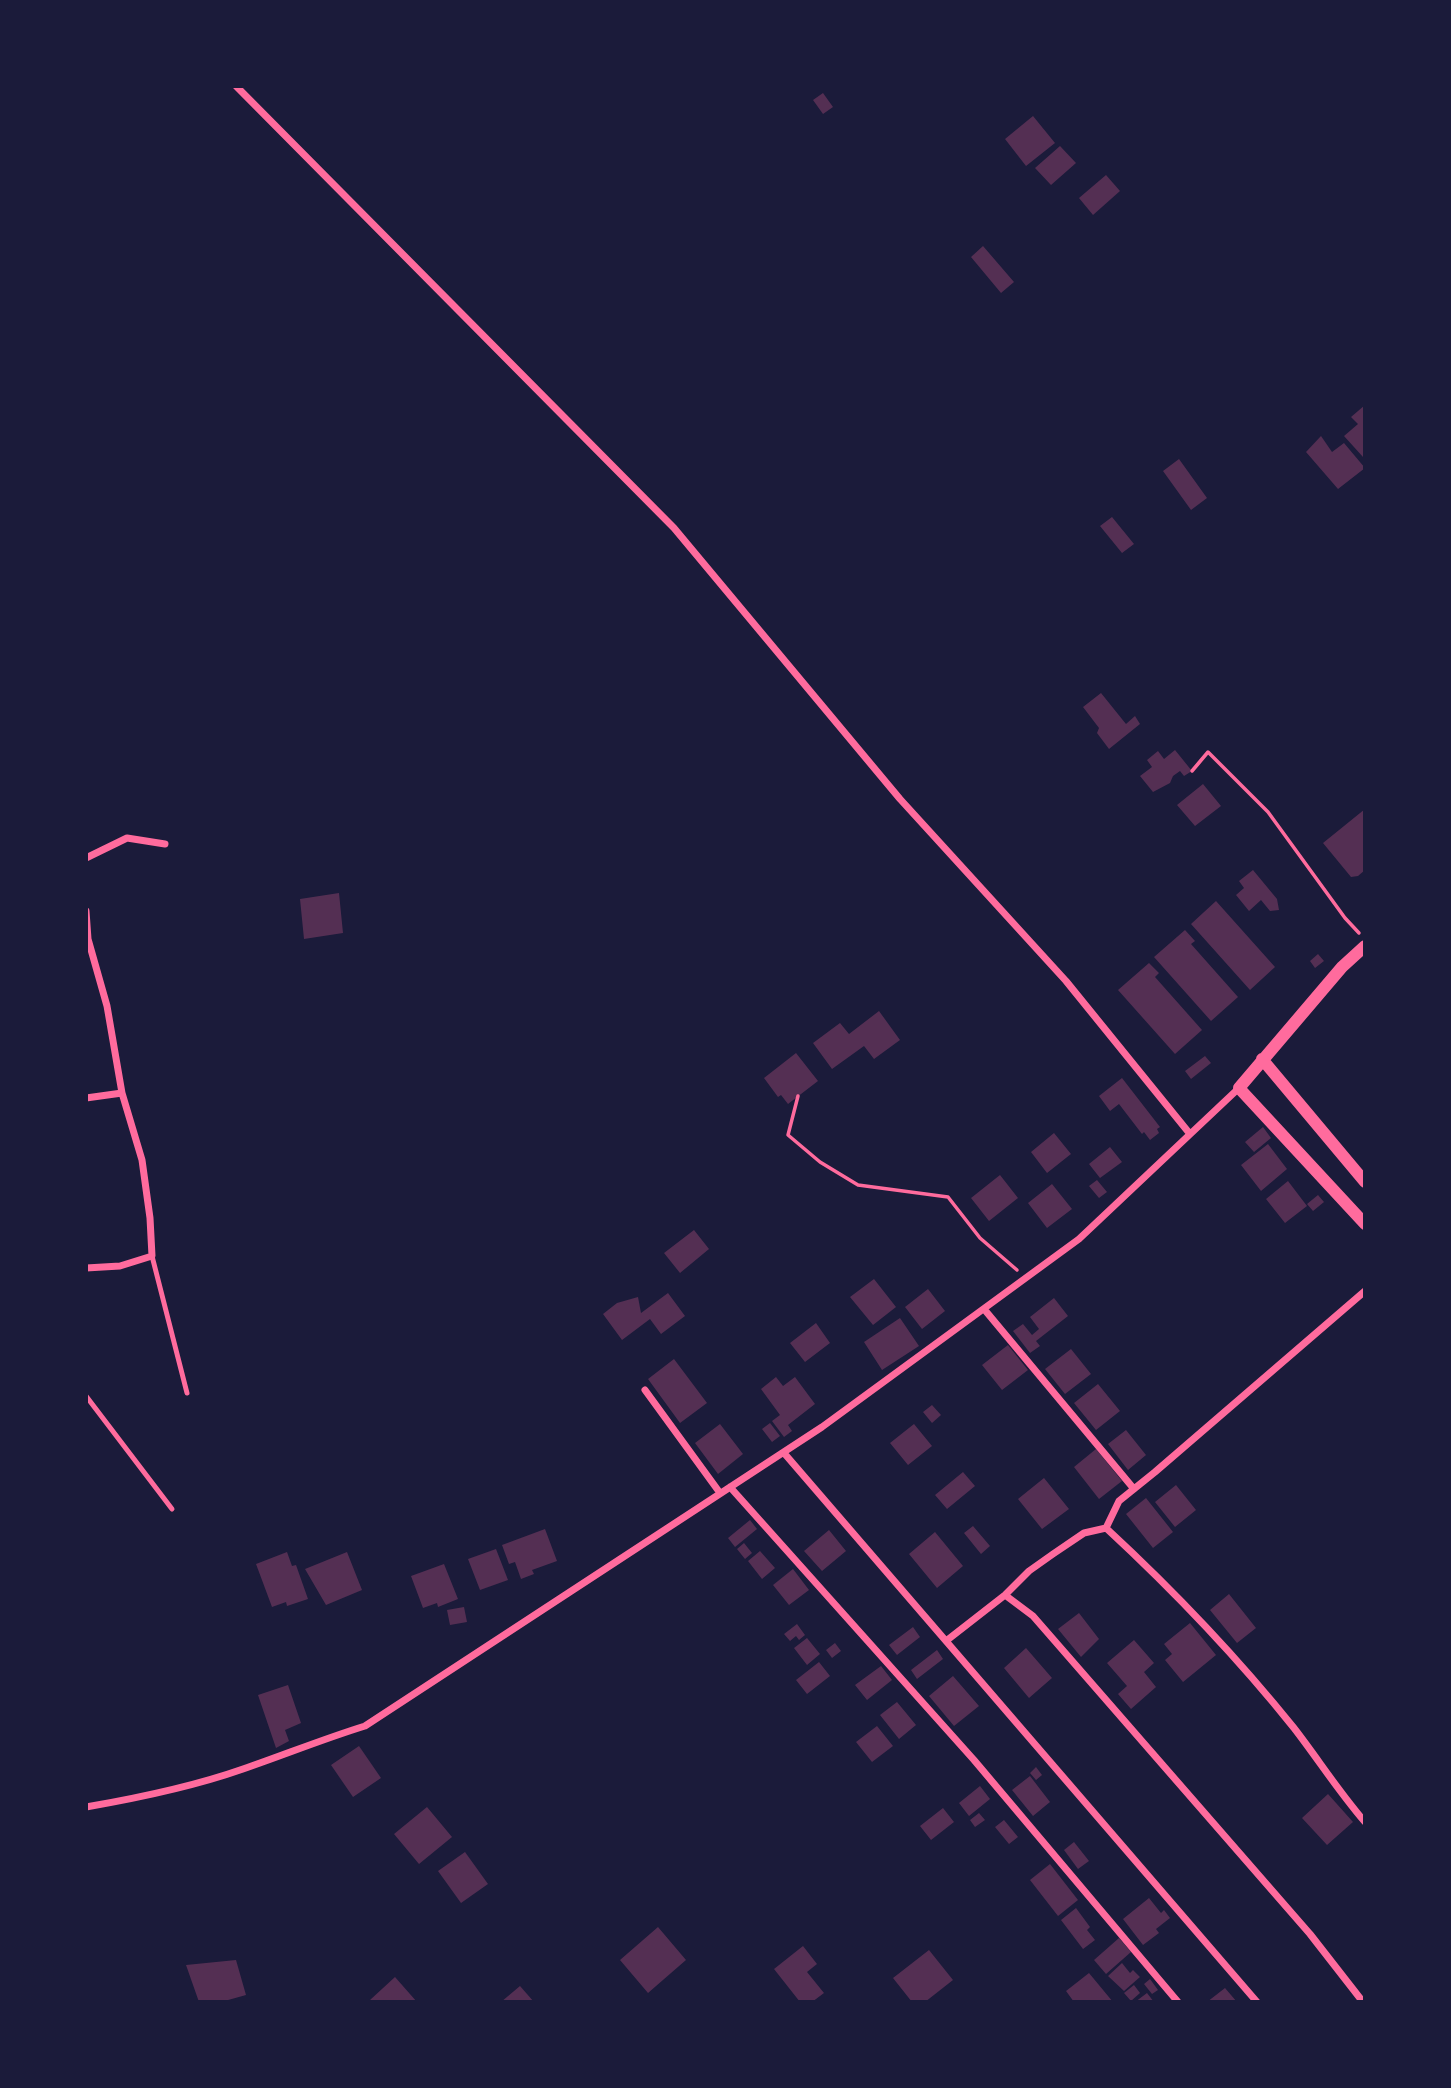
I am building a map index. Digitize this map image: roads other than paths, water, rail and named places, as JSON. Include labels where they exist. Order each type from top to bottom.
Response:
[{"type":"street","points":[[236,86],[674,528],[900,799],[1066,981],[1190,1134]]},
{"type":"street","points":[[86,858],[127,838],[165,844]]},
{"type":"street","points":[[86,911],[88,939],[107,1006],[122,1093],[142,1160],[152,1256],[120,1266],[86,1268]]},
{"type":"street","points":[[86,1807],[141,1798],[241,1770],[305,1745],[365,1726],[784,1453],[1079,1239],[1239,1088],[1342,967],[1365,946]]},
{"type":"street","points":[[1262,1059],[1365,1182]]},
{"type":"street","points":[[1239,1088],[1365,1224]]},
{"type":"street","points":[[86,1098],[122,1093]]},
{"type":"street","points":[[1107,1528],[1119,1501],[1365,1291]]},
{"type":"street","points":[[984,1309],[1134,1489]]},
{"type":"street","points":[[645,1390],[720,1493]]},
{"type":"street","points":[[784,1453],[1257,2002]]},
{"type":"street","points":[[730,1487],[974,1760],[1178,2002]]},
{"type":"street","points":[[946,1641],[1005,1595],[1029,1571],[1084,1533],[1107,1528]]},
{"type":"street","points":[[1107,1528],[1207,1628],[1294,1727],[1365,1822]]},
{"type":"street","points":[[1005,1595],[1033,1616],[1310,1934],[1363,2002]]},
{"type":"lane","points":[[152,1256],[187,1393]]},
{"type":"lane","points":[[86,1396],[172,1509]]}]
